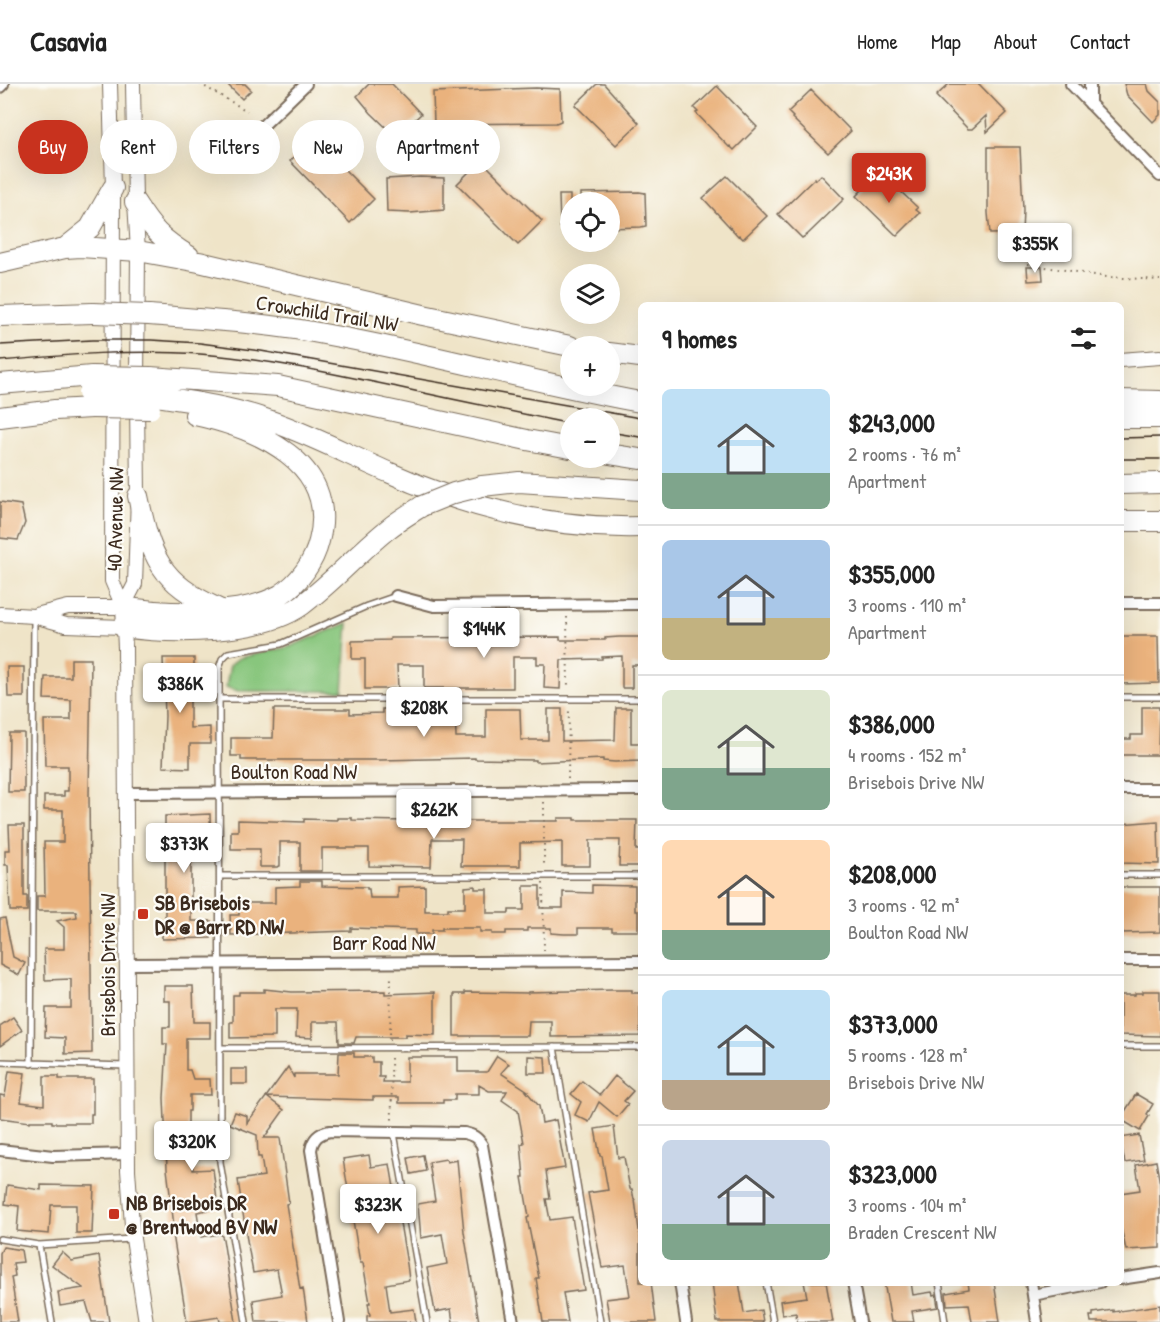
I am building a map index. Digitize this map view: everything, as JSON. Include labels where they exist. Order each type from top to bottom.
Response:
[{"type":"highway","points":[[65,248],[90,228],[113,188]]},
{"type":"highway","points":[[135,202],[156,233],[166,242],[199,262]]},
{"type":"highway","points":[[0,263],[65,248],[112,248],[138,251],[199,262],[423,315],[560,344]]},
{"type":"highway","name":"Crowchild Trail NW","points":[[0,316],[93,313],[149,315],[251,324],[327,334],[638,402]]},
{"type":"highway","points":[[620,354],[638,357]]},
{"type":"highway","points":[[0,384],[34,381],[91,392],[150,394],[278,386],[560,446]]},
{"type":"highway","points":[[0,417],[55,410],[91,392],[150,394],[226,408],[263,418],[316,438],[389,473],[470,504],[543,520],[614,528],[638,527]]},
{"type":"highway","points":[[123,607],[155,612],[221,610],[271,599],[287,590],[300,577],[311,562],[320,538],[322,513],[318,496],[309,477],[294,458],[264,437],[150,394]]},
{"type":"highway","points":[[1124,400],[1160,401]]},
{"type":"highway","points":[[1124,418],[1160,418]]},
{"type":"highway","points":[[620,456],[638,459]]},
{"type":"highway","points":[[123,627],[156,632],[240,627],[272,620],[301,606],[389,528],[422,506],[454,493],[482,486],[519,482],[638,490]]},
{"type":"highway","points":[[1124,484],[1160,483]]},
{"type":"highway","points":[[138,496],[150,546],[167,575],[186,592],[221,610]]},
{"type":"highway","points":[[1124,521],[1160,520]]},
{"type":"street","name":"40 Avenue NW","points":[[110,84],[113,188],[112,581],[123,607]]},
{"type":"street","name":"40 Avenue NW","points":[[123,607],[135,584],[138,496],[138,251],[133,84]]},
{"type":"street","points":[[269,120],[306,84]]},
{"type":"street","points":[[1071,84],[1160,176]]},
{"type":"street","points":[[1090,84],[1090,104]]},
{"type":"street","points":[[1124,360],[1160,357]]},
{"type":"street","points":[[396,596],[435,606],[638,604]]},
{"type":"street","points":[[1124,603],[1160,603]]},
{"type":"street","points":[[34,616],[68,607],[123,607]]},
{"type":"street","name":"Brisebois Drive NW","points":[[123,607],[127,793],[128,1154],[133,1239],[146,1322]]},
{"type":"street","points":[[0,614],[34,616],[66,625],[123,627]]},
{"type":"street","points":[[1124,789],[1160,789]]},
{"type":"street","name":"Boulton Road NW","points":[[127,793],[638,790]]},
{"type":"street","points":[[1124,960],[1160,960]]},
{"type":"street","name":"Barr Road NW","points":[[128,964],[638,961]]},
{"type":"street","points":[[339,1322],[311,1150],[312,1142],[324,1132],[330,1131],[472,1134],[482,1145],[513,1322]]},
{"type":"street","points":[[0,1150],[53,1156],[128,1154]]},
{"type":"street","points":[[1124,1277],[1160,1273]]},
{"type":"street","points":[[681,1286],[686,1322]]},
{"type":"street","points":[[854,1286],[860,1322]]},
{"type":"street","points":[[1032,1286],[1037,1322]]},
{"type":"street","points":[[1033,1295],[1079,1286]]},
{"type":"lane","points":[[246,1322],[220,1162],[219,668],[222,659],[228,653],[281,644],[367,606],[396,596]]},
{"type":"lane","points":[[31,1064],[34,616]]},
{"type":"lane","points":[[1124,697],[1160,697]]},
{"type":"lane","points":[[220,699],[638,699]]},
{"type":"lane","points":[[1124,875],[1160,875]]},
{"type":"lane","points":[[220,876],[638,876]]},
{"type":"lane","points":[[1124,1046],[1160,1046]]},
{"type":"lane","points":[[554,1047],[600,1322]]},
{"type":"lane","points":[[221,1048],[638,1047]]},
{"type":"lane","points":[[0,1062],[128,1066]]},
{"type":"lane","points":[[394,1133],[427,1322]]},
{"type":"lane","points":[[0,1239],[39,1245],[133,1239]]},
{"type":"lane","points":[[39,1245],[52,1322]]},
{"type":"lane","points":[[767,1286],[773,1322]]},
{"type":"lane","points":[[940,1286],[945,1322]]},
{"type":"path","points":[[200,84],[247,111]]},
{"type":"path","points":[[1028,264],[1107,277],[1160,280]]},
{"type":"green space","points":[[348,623],[343,691],[238,691],[226,687],[230,665],[239,658],[289,647]]},
{"type":"building","points":[[227,84],[245,84],[251,90],[242,99]]},
{"type":"building","points":[[369,84],[392,84],[421,114],[414,120],[378,120],[357,96]]},
{"type":"building","points":[[597,84],[604,84],[639,123],[616,145],[575,105]]},
{"type":"building","points":[[949,84],[979,84],[1007,113],[987,132],[986,116],[972,129],[968,129],[936,96]]},
{"type":"building","points":[[1124,84],[1147,84],[1149,91],[1160,102],[1160,115],[1153,122],[1127,95]]},
{"type":"building","points":[[717,86],[757,127],[734,150],[696,113],[698,112],[694,108]]},
{"type":"building","points":[[560,89],[561,121],[500,123],[500,120],[434,120],[433,92]]},
{"type":"building","points":[[811,90],[851,131],[828,153],[788,112]]},
{"type":"building","points":[[988,147],[1020,147],[1022,233],[990,234]]},
{"type":"building","points":[[880,172],[918,208],[916,210],[920,213],[897,236],[856,196]]},
{"type":"building","points":[[303,174],[349,174],[374,199],[350,223]]},
{"type":"building","points":[[467,174],[495,174],[542,221],[518,245],[457,184]]},
{"type":"building","points":[[821,175],[844,199],[802,238],[778,214],[815,178],[816,180]]},
{"type":"building","points":[[727,176],[767,216],[743,239],[703,198]]},
{"type":"building","points":[[444,178],[444,210],[410,213],[387,212],[386,179]]},
{"type":"building","points":[[620,192],[645,193],[646,226],[620,228]]},
{"type":"building","points":[[1027,267],[1042,267],[1043,280],[1028,281]]},
{"type":"building","points":[[0,502],[21,505],[25,523],[18,540],[0,538]]},
{"type":"building","points":[[1124,636],[1158,636],[1159,683],[1124,684]]},
{"type":"building","points":[[560,637],[560,640],[605,640],[605,638],[638,637],[638,665],[632,665],[632,688],[622,688],[622,656],[561,660],[560,689],[544,688],[545,664],[537,664],[537,657],[513,657],[513,688],[424,688],[424,665],[397,665],[398,689],[365,689],[365,659],[352,659],[352,641],[390,640],[390,638]]},
{"type":"building","points":[[163,658],[194,658],[194,681],[190,681],[190,728],[210,727],[210,744],[190,744],[190,768],[163,767],[165,716]]},
{"type":"building","points":[[71,659],[91,659],[89,796],[92,1053],[65,1054],[65,1038],[45,1037],[46,1008],[71,1008],[71,979],[45,980],[44,949],[64,949],[64,927],[57,921],[77,917],[76,911],[37,911],[37,896],[45,896],[44,842],[63,842],[63,810],[44,810],[44,796],[64,796],[64,791],[68,791],[68,766],[45,766],[44,720],[71,720],[71,700],[44,699],[45,677],[71,677]]},
{"type":"building","points":[[7,667],[24,667],[24,697],[8,697]]},
{"type":"building","points":[[1142,707],[1159,707],[1158,755],[1124,755],[1124,739],[1131,739],[1131,735],[1142,735]]},
{"type":"building","points":[[616,708],[631,708],[631,743],[638,743],[638,761],[615,762],[603,761],[603,759],[536,762],[536,760],[475,758],[241,760],[241,756],[231,756],[231,738],[273,738],[274,709],[350,709],[350,714],[382,713],[382,709],[455,709],[456,737],[486,737],[486,709],[520,709],[521,740],[548,740],[548,709],[562,709],[562,741],[615,740]]},
{"type":"building","points":[[9,733],[24,733],[24,792],[8,792]]},
{"type":"building","points":[[210,814],[211,858],[191,860],[191,921],[211,921],[211,938],[162,939],[162,925],[165,925],[165,855],[169,855],[169,835],[165,835],[165,816]]},
{"type":"building","points":[[337,818],[352,818],[352,820],[406,821],[558,821],[558,818],[575,818],[575,820],[637,820],[638,866],[619,866],[620,840],[590,840],[590,866],[562,866],[562,842],[520,843],[520,866],[461,866],[462,839],[432,839],[431,867],[369,866],[369,848],[322,848],[322,871],[300,871],[300,842],[280,842],[280,866],[277,867],[260,867],[260,849],[231,849],[231,831],[238,831],[238,820],[304,822],[304,819],[337,820]]},
{"type":"building","points":[[1158,821],[1159,864],[1124,863],[1124,824]]},
{"type":"building","points":[[9,825],[24,825],[24,896],[27,896],[27,911],[10,911],[8,865],[5,865],[5,850],[10,850]]},
{"type":"building","points":[[300,881],[322,881],[322,886],[367,887],[370,898],[398,898],[398,887],[425,886],[425,911],[465,908],[465,887],[475,886],[475,889],[487,889],[487,913],[524,910],[524,886],[540,886],[540,908],[563,908],[563,892],[592,893],[592,885],[635,886],[638,931],[578,928],[578,934],[564,934],[551,933],[551,928],[527,928],[527,931],[492,934],[492,932],[480,932],[480,928],[442,928],[442,930],[432,930],[432,934],[416,934],[416,930],[351,928],[351,931],[231,935],[230,915],[239,915],[239,903],[275,903],[275,887],[300,886]]},
{"type":"building","points":[[1124,887],[1160,887],[1160,932],[1124,933]]},
{"type":"building","points":[[5,918],[13,957],[25,963],[19,975],[0,965],[0,919]]},
{"type":"building","points":[[164,986],[193,986],[194,1022],[210,1022],[210,1038],[186,1038],[186,1070],[190,1070],[193,1079],[210,1079],[211,1095],[190,1095],[188,1132],[212,1132],[211,1148],[192,1148],[193,1170],[213,1169],[218,1208],[197,1212],[201,1237],[221,1234],[223,1239],[236,1322],[220,1322],[219,1317],[187,1322],[173,1234],[175,1234],[167,1169],[164,1098],[167,1044],[163,1044],[163,1027],[170,1027],[170,1001],[164,1001]]},
{"type":"building","points":[[264,989],[292,992],[385,991],[385,994],[435,992],[435,1035],[356,1037],[354,1043],[339,1043],[338,1022],[312,1022],[312,1038],[296,1037],[297,1009],[275,1009],[275,1037],[230,1038],[230,1022],[233,1022],[233,995],[239,995],[239,992],[264,992]]},
{"type":"building","points":[[632,990],[632,993],[638,993],[638,1036],[551,1037],[551,1021],[529,1021],[528,1036],[454,1036],[454,994]]},
{"type":"building","points":[[1143,991],[1160,991],[1160,1036],[1124,1035],[1124,995],[1143,993]]},
{"type":"building","points":[[13,1017],[22,1030],[0,1046],[0,1026]]},
{"type":"building","points":[[339,1053],[354,1053],[354,1057],[372,1057],[372,1062],[379,1062],[379,1077],[384,1077],[383,1082],[407,1082],[407,1057],[458,1057],[458,1072],[487,1072],[497,1056],[509,1064],[501,1073],[528,1091],[526,1091],[539,1106],[542,1123],[556,1120],[565,1168],[546,1171],[550,1199],[546,1199],[550,1220],[572,1217],[584,1290],[563,1293],[568,1322],[543,1322],[536,1278],[539,1278],[527,1218],[529,1217],[522,1177],[524,1177],[521,1144],[524,1143],[518,1111],[502,1100],[507,1091],[489,1091],[479,1085],[479,1094],[455,1094],[455,1100],[443,1100],[443,1103],[399,1103],[399,1097],[373,1097],[373,1100],[267,1097],[284,1110],[264,1138],[280,1138],[289,1203],[286,1204],[300,1289],[303,1288],[308,1322],[256,1322],[253,1300],[282,1295],[277,1269],[253,1273],[247,1240],[238,1180],[264,1176],[261,1157],[258,1157],[257,1135],[230,1124],[235,1112],[247,1116],[247,1123],[288,1067],[294,1078],[294,1074],[338,1074]]},
{"type":"building","points":[[528,1056],[545,1057],[546,1073],[528,1073]]},
{"type":"building","points":[[231,1069],[247,1069],[247,1084],[231,1084]]},
{"type":"building","points":[[9,1071],[25,1073],[21,1102],[44,1105],[44,1076],[59,1076],[59,1079],[93,1079],[91,1123],[30,1122],[0,1118],[0,1095],[5,1096]]},
{"type":"building","points":[[615,1076],[633,1091],[624,1101],[628,1104],[617,1117],[599,1102],[589,1122],[575,1115],[581,1102],[571,1094],[582,1081],[600,1095]]},
{"type":"building","points":[[1136,1094],[1153,1104],[1140,1131],[1124,1121],[1124,1113]]},
{"type":"building","points":[[614,1126],[618,1158],[624,1157],[630,1189],[632,1189],[635,1200],[638,1223],[638,1286],[652,1286],[656,1322],[610,1322],[606,1299],[630,1296],[625,1265],[602,1268],[588,1193],[608,1190],[595,1129]]},
{"type":"building","points":[[1139,1135],[1144,1160],[1125,1163],[1124,1137]]},
{"type":"building","points":[[369,1155],[371,1167],[390,1164],[407,1264],[409,1280],[386,1284],[390,1312],[414,1309],[416,1322],[367,1322],[367,1316],[370,1315],[368,1303],[370,1303],[363,1263],[360,1263],[343,1159]]},
{"type":"building","points":[[423,1155],[426,1171],[411,1174],[408,1158]]},
{"type":"building","points":[[446,1159],[447,1162],[457,1160],[464,1232],[479,1322],[453,1322],[451,1309],[435,1312],[427,1268],[447,1264],[442,1234],[421,1238],[418,1204],[435,1201],[429,1162]]},
{"type":"building","points":[[1156,1161],[1160,1184],[1160,1248],[1126,1250],[1124,1192],[1140,1190],[1136,1165]]},
{"type":"building","points":[[7,1185],[41,1190],[41,1185],[94,1186],[92,1233],[76,1233],[76,1205],[51,1205],[49,1234],[17,1231],[19,1206],[5,1204]]},
{"type":"building","points":[[3,1247],[21,1250],[23,1262],[13,1263],[15,1276],[11,1277],[18,1322],[0,1322],[0,1253]]},
{"type":"building","points":[[62,1252],[72,1261],[99,1256],[109,1322],[92,1322],[86,1302],[60,1306],[58,1292],[83,1288],[52,1265]]},
{"type":"building","points":[[712,1286],[740,1286],[744,1313],[761,1310],[763,1322],[717,1322]]},
{"type":"building","points":[[805,1286],[827,1286],[833,1322],[797,1322],[796,1313],[782,1315],[780,1301],[807,1297]]},
{"type":"building","points":[[885,1286],[912,1286],[913,1295],[932,1292],[933,1295],[936,1294],[938,1307],[912,1311],[914,1322],[891,1322]]},
{"type":"building","points":[[969,1286],[995,1286],[1000,1322],[972,1322],[969,1304],[947,1305],[946,1293],[969,1289]]},
{"type":"building","points":[[1160,1305],[1160,1322],[1091,1322],[1090,1316],[1093,1316],[1093,1313]]},
{"type":"tram line","points":[[0,345],[92,340],[200,343],[261,351],[638,418]]},
{"type":"tram line","points":[[0,361],[125,352],[225,356],[323,372],[560,422]]},
{"type":"tram line","points":[[620,434],[638,437]]},
{"type":"tram line","points":[[1124,438],[1160,437]]},
{"type":"tram line","points":[[1124,459],[1160,459]]},
{"type":"place","name":"SB Brisebois DR @ Barr RD NW","points":[[143,914]]},
{"type":"place","name":"NB Brisebois DR @ Brentwood BV NW","points":[[114,1214]]}]
